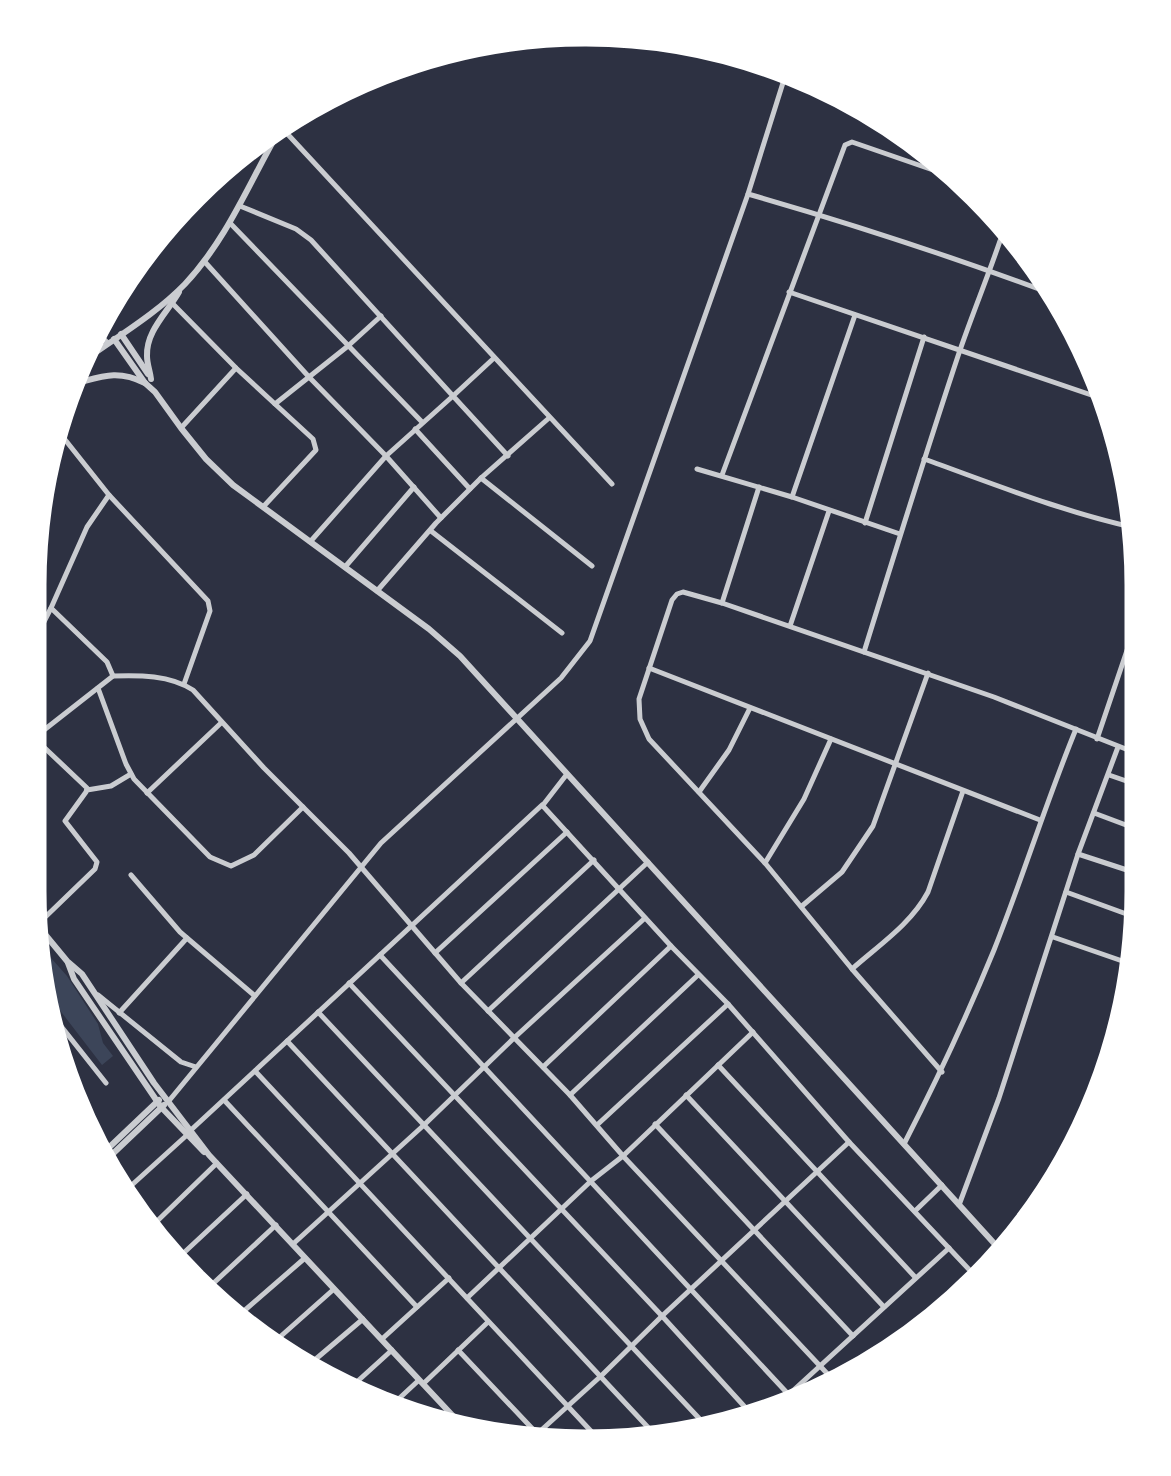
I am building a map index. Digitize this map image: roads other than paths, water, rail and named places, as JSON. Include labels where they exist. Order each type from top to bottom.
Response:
[{"type":"street","points":[[108,1149],[174,1093],[360,866],[409,816],[569,670],[590,641],[748,194],[784,80]]},
{"type":"street","points":[[287,132],[612,484]]},
{"type":"street","points":[[148,381],[147,355],[150,339],[158,322],[230,223],[274,141]]},
{"type":"street","points":[[722,475],[818,214],[848,142],[938,172]]},
{"type":"street","points":[[748,194],[818,214],[1040,289]]},
{"type":"street","points":[[240,206],[300,232],[311,240],[508,456]]},
{"type":"street","points":[[230,223],[422,422]]},
{"type":"street","points":[[864,652],[960,349],[1002,236]]},
{"type":"street","points":[[204,261],[442,518]]},
{"type":"street","points":[[94,354],[184,285]]},
{"type":"street","points":[[789,292],[1095,396]]},
{"type":"street","points":[[172,303],[236,368],[313,439],[316,450],[263,507]]},
{"type":"street","points":[[792,497],[855,315]]},
{"type":"street","points":[[275,404],[381,316]]},
{"type":"street","points":[[118,337],[181,428],[206,459],[233,485],[429,629],[460,656],[996,1246]]},
{"type":"street","points":[[865,523],[924,337]]},
{"type":"street","points":[[102,338],[108,344]]},
{"type":"street","points":[[310,542],[386,457],[494,358]]},
{"type":"street","points":[[181,428],[236,368]]},
{"type":"street","points":[[82,381],[108,374],[148,381]]},
{"type":"street","points":[[377,591],[470,489],[549,418]]},
{"type":"street","points":[[415,429],[470,489]]},
{"type":"street","points":[[63,438],[109,495],[208,601],[210,611],[184,684]]},
{"type":"street","points":[[924,459],[1099,520],[1125,526]]},
{"type":"street","points":[[697,469],[792,497],[900,534]]},
{"type":"street","points":[[481,478],[592,566]]},
{"type":"street","points":[[345,567],[414,487]]},
{"type":"street","points":[[722,603],[759,487]]},
{"type":"street","points":[[42,624],[87,527],[109,495]]},
{"type":"street","points":[[790,626],[829,511]]},
{"type":"street","points":[[430,531],[562,633]]},
{"type":"street","points":[[942,1072],[852,969],[765,863],[649,739],[642,726],[639,699],[672,600],[683,592],[722,603],[928,673],[1129,751]]},
{"type":"street","points":[[51,608],[107,662],[113,676]]},
{"type":"street","points":[[1097,739],[1129,645]]},
{"type":"street","points":[[649,668],[1040,820]]},
{"type":"street","points":[[802,906],[842,872],[864,842],[879,810],[928,673]]},
{"type":"street","points":[[42,729],[113,676],[138,676],[184,684],[193,690],[221,723],[360,866],[461,983],[570,1095],[623,1156],[830,1376]]},
{"type":"street","points":[[98,688],[131,774],[210,857],[231,866],[254,855],[303,807]]},
{"type":"street","points":[[699,792],[729,750],[750,708]]},
{"type":"street","points":[[147,793],[221,723]]},
{"type":"street","points":[[904,1144],[942,1072],[995,947],[1076,729]]},
{"type":"street","points":[[765,863],[804,799],[831,739]]},
{"type":"street","points":[[42,747],[87,790]]},
{"type":"street","points":[[959,1205],[999,1098],[1066,892],[1118,747]]},
{"type":"street","points":[[43,917],[95,869],[97,862],[65,821],[87,790],[111,786],[131,774]]},
{"type":"street","points":[[130,1186],[543,805],[567,774]]},
{"type":"street","points":[[1109,775],[1129,781]]},
{"type":"street","points":[[852,969],[906,923],[920,907],[931,883],[962,790]]},
{"type":"street","points":[[543,805],[670,946],[728,1004],[849,1142],[972,1273]]},
{"type":"street","points":[[1094,813],[1129,826]]},
{"type":"street","points":[[435,953],[567,832]]},
{"type":"street","points":[[1079,854],[1129,871]]},
{"type":"street","points":[[461,983],[594,860]]},
{"type":"street","points":[[488,1011],[648,862]]},
{"type":"street","points":[[131,875],[187,938],[255,996]]},
{"type":"street","points":[[1066,892],[1128,915]]},
{"type":"street","points":[[293,1244],[646,918]]},
{"type":"street","points":[[44,932],[67,961],[82,974],[162,1102]]},
{"type":"street","points":[[1053,937],[1124,962]]},
{"type":"street","points":[[119,1013],[187,938]]},
{"type":"street","points":[[543,1067],[670,946]]},
{"type":"street","points":[[380,955],[789,1395]]},
{"type":"street","points":[[67,961],[74,979],[162,1102],[454,1417]]},
{"type":"street","points":[[570,1095],[698,975]]},
{"type":"street","points":[[349,983],[747,1409]]},
{"type":"street","points":[[93,990],[181,1062],[196,1067]]},
{"type":"street","points":[[597,1125],[728,1004]]},
{"type":"street","points":[[318,1012],[702,1421]]},
{"type":"street","points":[[59,1024],[106,1083]]},
{"type":"street","points":[[467,1298],[561,1209],[623,1156],[753,1032]]},
{"type":"street","points":[[288,1041],[650,1430]]},
{"type":"street","points":[[718,1065],[915,1277]]},
{"type":"street","points":[[255,1071],[593,1434]]},
{"type":"street","points":[[686,1095],[884,1307]]},
{"type":"street","points":[[224,1100],[417,1307]]},
{"type":"street","points":[[111,1155],[162,1102]]},
{"type":"street","points":[[655,1124],[853,1336]]},
{"type":"street","points":[[540,1432],[849,1142]]},
{"type":"street","points":[[155,1223],[216,1163]]},
{"type":"street","points":[[915,1211],[942,1185]]},
{"type":"street","points":[[182,1254],[247,1194]]},
{"type":"street","points":[[212,1285],[276,1225]]},
{"type":"street","points":[[790,1394],[949,1248]]},
{"type":"street","points":[[243,1312],[305,1258]]},
{"type":"street","points":[[382,1339],[449,1278]]},
{"type":"street","points":[[279,1338],[334,1289]]},
{"type":"street","points":[[314,1361],[363,1319]]},
{"type":"street","points":[[398,1400],[488,1322]]},
{"type":"street","points":[[356,1383],[392,1350]]},
{"type":"street","points":[[458,1350],[531,1431]]},
{"type":"street","points":[[446,1415],[449,1412]]}]
